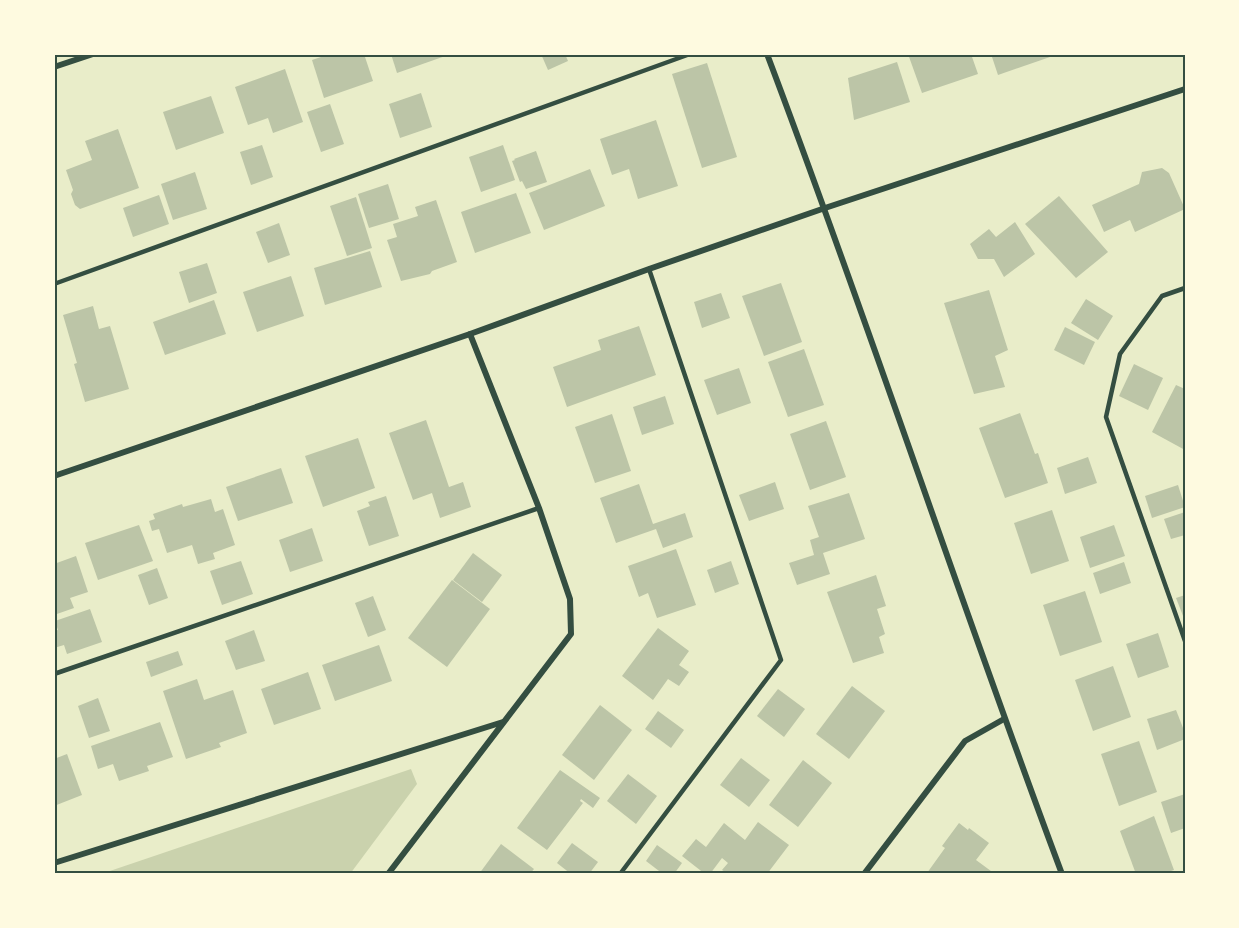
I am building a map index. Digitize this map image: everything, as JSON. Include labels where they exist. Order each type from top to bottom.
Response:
[{"type":"street","points":[[54,67],[93,54]]},
{"type":"street","points":[[767,54],[825,208],[1004,719],[1062,874]]},
{"type":"street","points":[[54,476],[471,334],[648,269],[825,208],[1185,88]]},
{"type":"street","points":[[388,874],[571,634],[570,599],[539,508],[471,334]]},
{"type":"street","points":[[864,874],[965,741],[1004,719]]},
{"type":"street","points":[[54,863],[503,722]]},
{"type":"lane","points":[[54,284],[690,54]]},
{"type":"lane","points":[[620,874],[781,660],[648,269]]},
{"type":"lane","points":[[1185,288],[1162,296],[1120,354],[1106,417],[1185,641]]},
{"type":"lane","points":[[54,674],[539,508]]},
{"type":"green space","points":[[411,769],[417,784],[350,874],[101,874]]},
{"type":"building","points":[[330,54],[364,54],[373,81],[324,98],[312,60]]},
{"type":"building","points":[[391,54],[451,54],[397,73]]},
{"type":"building","points":[[541,54],[565,54],[568,61],[548,70]]},
{"type":"building","points":[[908,54],[971,54],[978,74],[922,93]]},
{"type":"building","points":[[991,54],[1050,54],[1050,57],[998,75]]},
{"type":"building","points":[[897,62],[910,102],[854,120],[848,78]]},
{"type":"building","points":[[707,63],[737,157],[702,168],[672,74]]},
{"type":"building","points":[[285,69],[303,122],[273,133],[268,118],[248,125],[235,87]]},
{"type":"building","points":[[421,93],[432,127],[400,138],[389,104]]},
{"type":"building","points":[[211,96],[224,133],[176,150],[163,112]]},
{"type":"building","points":[[330,104],[344,144],[321,152],[307,112]]},
{"type":"building","points":[[656,120],[678,186],[638,199],[629,169],[612,175],[600,139]]},
{"type":"building","points":[[118,129],[139,188],[80,209],[75,205],[71,194],[73,190],[66,170],[92,160],[85,141]]},
{"type":"building","points":[[262,145],[273,177],[251,185],[240,152]]},
{"type":"building","points":[[503,145],[515,180],[481,192],[469,157]]},
{"type":"building","points":[[536,151],[547,182],[526,189],[522,181],[520,182],[512,161]]},
{"type":"building","points":[[1162,168],[1169,173],[1185,209],[1135,232],[1130,220],[1104,232],[1092,205],[1139,184],[1142,172]]},
{"type":"building","points":[[590,169],[605,206],[544,230],[529,193]]},
{"type":"building","points":[[195,172],[207,209],[173,220],[161,184]]},
{"type":"building","points":[[388,184],[399,219],[369,228],[358,194]]},
{"type":"building","points":[[516,193],[531,233],[475,253],[461,212]]},
{"type":"building","points":[[159,195],[169,224],[133,237],[123,208]]},
{"type":"building","points":[[1059,196],[1108,252],[1076,278],[1025,224]]},
{"type":"building","points":[[356,197],[372,248],[347,256],[330,206]]},
{"type":"building","points":[[436,200],[457,262],[432,271],[430,274],[401,281],[387,240],[397,237],[393,224],[418,216],[415,207]]},
{"type":"building","points":[[1015,222],[1035,254],[1004,277],[994,259],[978,259],[970,244],[989,229],[996,237]]},
{"type":"building","points":[[279,223],[290,255],[268,263],[256,232]]},
{"type":"building","points":[[370,251],[382,287],[325,305],[314,268]]},
{"type":"building","points":[[207,263],[217,293],[189,303],[179,272]]},
{"type":"building","points":[[291,276],[304,316],[257,332],[243,292]]},
{"type":"building","points":[[781,283],[802,342],[764,356],[742,296]]},
{"type":"building","points":[[989,290],[1008,350],[995,356],[1005,387],[974,394],[944,303]]},
{"type":"building","points":[[721,293],[730,318],[702,328],[694,302]]},
{"type":"building","points":[[1086,299],[1113,316],[1098,340],[1071,323]]},
{"type":"building","points":[[214,300],[226,334],[165,355],[153,322]]},
{"type":"building","points":[[93,306],[99,329],[110,326],[129,389],[85,402],[74,364],[77,363],[63,315]]},
{"type":"building","points":[[639,326],[656,375],[567,407],[553,367],[601,350],[598,340]]},
{"type":"building","points":[[1065,327],[1095,342],[1084,365],[1054,350]]},
{"type":"building","points":[[804,349],[824,405],[788,417],[768,362]]},
{"type":"building","points":[[1134,364],[1163,378],[1148,410],[1119,396]]},
{"type":"building","points":[[739,368],[751,403],[717,415],[704,380]]},
{"type":"building","points":[[1176,385],[1185,389],[1185,450],[1152,432]]},
{"type":"building","points":[[665,396],[674,424],[642,435],[633,407]]},
{"type":"building","points":[[1020,413],[1035,454],[1038,453],[1048,483],[1005,498],[979,428]]},
{"type":"building","points":[[612,414],[631,471],[595,483],[575,427]]},
{"type":"building","points":[[426,420],[449,487],[463,482],[471,507],[440,518],[432,493],[413,500],[389,433]]},
{"type":"building","points":[[826,421],[846,477],[810,490],[790,434]]},
{"type":"building","points":[[358,438],[375,488],[323,507],[305,456]]},
{"type":"building","points":[[1088,457],[1097,483],[1065,494],[1057,468]]},
{"type":"building","points":[[281,468],[293,503],[238,521],[226,487]]},
{"type":"building","points":[[775,482],[784,509],[749,521],[739,495]]},
{"type":"building","points":[[639,484],[653,524],[685,513],[693,537],[663,548],[656,529],[616,543],[600,498]]},
{"type":"building","points":[[1178,485],[1185,507],[1152,518],[1145,496]]},
{"type":"building","points":[[849,493],[865,539],[823,553],[830,574],[797,585],[789,563],[814,555],[810,540],[819,537],[808,506]]},
{"type":"building","points":[[386,496],[399,536],[369,546],[357,511],[370,506],[368,502]]},
{"type":"building","points":[[211,499],[215,512],[223,509],[235,545],[213,553],[215,559],[198,564],[192,545],[167,553],[159,529],[152,531],[149,521],[155,519],[153,514],[182,504],[183,507]]},
{"type":"building","points":[[1052,510],[1069,561],[1031,574],[1014,523]]},
{"type":"building","points":[[1185,512],[1185,535],[1171,539],[1164,519]]},
{"type":"building","points":[[139,525],[153,561],[98,580],[85,543]]},
{"type":"building","points":[[1114,525],[1125,556],[1090,568],[1080,537]]},
{"type":"building","points":[[312,528],[323,561],[290,572],[279,540]]},
{"type":"building","points":[[676,549],[696,605],[657,618],[648,593],[639,597],[628,566]]},
{"type":"building","points":[[473,553],[502,575],[482,602],[453,580]]},
{"type":"building","points":[[76,556],[88,592],[70,598],[74,608],[54,615],[54,564]]},
{"type":"building","points":[[241,561],[253,594],[222,605],[210,571]]},
{"type":"building","points":[[731,561],[739,584],[715,593],[707,570]]},
{"type":"building","points":[[1124,562],[1131,583],[1100,594],[1093,573]]},
{"type":"building","points":[[157,568],[168,598],[149,605],[138,575]]},
{"type":"building","points":[[876,575],[886,606],[877,609],[885,634],[879,637],[884,653],[853,663],[827,592]]},
{"type":"building","points":[[452,580],[490,609],[447,667],[408,638]]},
{"type":"building","points":[[1085,591],[1102,642],[1060,656],[1043,605]]},
{"type":"building","points":[[1185,595],[1185,621],[1176,598]]},
{"type":"building","points":[[373,596],[386,630],[368,637],[355,603]]},
{"type":"building","points":[[90,609],[102,642],[67,654],[64,645],[54,648],[54,631],[58,630],[55,621]]},
{"type":"building","points":[[658,628],[689,651],[679,665],[689,672],[679,686],[668,679],[653,700],[622,676]]},
{"type":"building","points":[[254,630],[265,661],[236,670],[225,641]]},
{"type":"building","points":[[1158,633],[1169,667],[1138,678],[1126,644]]},
{"type":"building","points":[[379,645],[392,681],[335,701],[322,665]]},
{"type":"building","points":[[178,651],[183,665],[151,677],[146,662]]},
{"type":"building","points":[[1113,666],[1131,717],[1093,731],[1075,680]]},
{"type":"building","points":[[308,672],[321,709],[274,725],[261,689]]},
{"type":"building","points":[[197,679],[204,700],[233,690],[247,733],[219,743],[221,747],[186,759],[163,691]]},
{"type":"building","points":[[852,686],[885,711],[849,759],[816,734]]},
{"type":"building","points":[[778,689],[805,709],[784,737],[757,716]]},
{"type":"building","points":[[98,698],[110,731],[89,738],[78,706]]},
{"type":"building","points":[[600,705],[632,730],[594,780],[562,755]]},
{"type":"building","points":[[1176,710],[1185,739],[1157,750],[1147,719]]},
{"type":"building","points":[[658,711],[684,730],[671,748],[645,729]]},
{"type":"building","points":[[160,722],[173,757],[147,766],[149,771],[119,781],[113,764],[98,769],[91,746]]},
{"type":"building","points":[[1139,741],[1157,792],[1119,806],[1101,754]]},
{"type":"building","points":[[67,754],[82,795],[54,806],[54,759]]},
{"type":"building","points":[[741,758],[770,780],[749,807],[720,785]]},
{"type":"building","points":[[803,760],[832,783],[798,827],[769,805]]},
{"type":"building","points":[[560,770],[600,798],[593,808],[581,799],[583,803],[547,850],[517,828]]},
{"type":"building","points":[[628,774],[657,796],[636,824],[607,801]]},
{"type":"building","points":[[1185,794],[1185,828],[1171,833],[1161,802]]},
{"type":"building","points":[[1154,816],[1174,870],[1162,874],[1136,874],[1120,831]]},
{"type":"building","points":[[758,822],[789,845],[767,874],[728,874],[722,870],[728,863],[722,858],[710,874],[705,874],[682,856],[696,839],[706,847],[724,823],[745,840]]},
{"type":"building","points":[[959,823],[989,843],[976,860],[995,874],[927,873],[945,848],[942,846]]},
{"type":"building","points":[[572,843],[598,862],[589,874],[571,874],[557,863]]},
{"type":"building","points":[[501,844],[534,869],[530,874],[479,874]]},
{"type":"building","points":[[657,845],[682,863],[674,874],[663,874],[646,861]]}]
